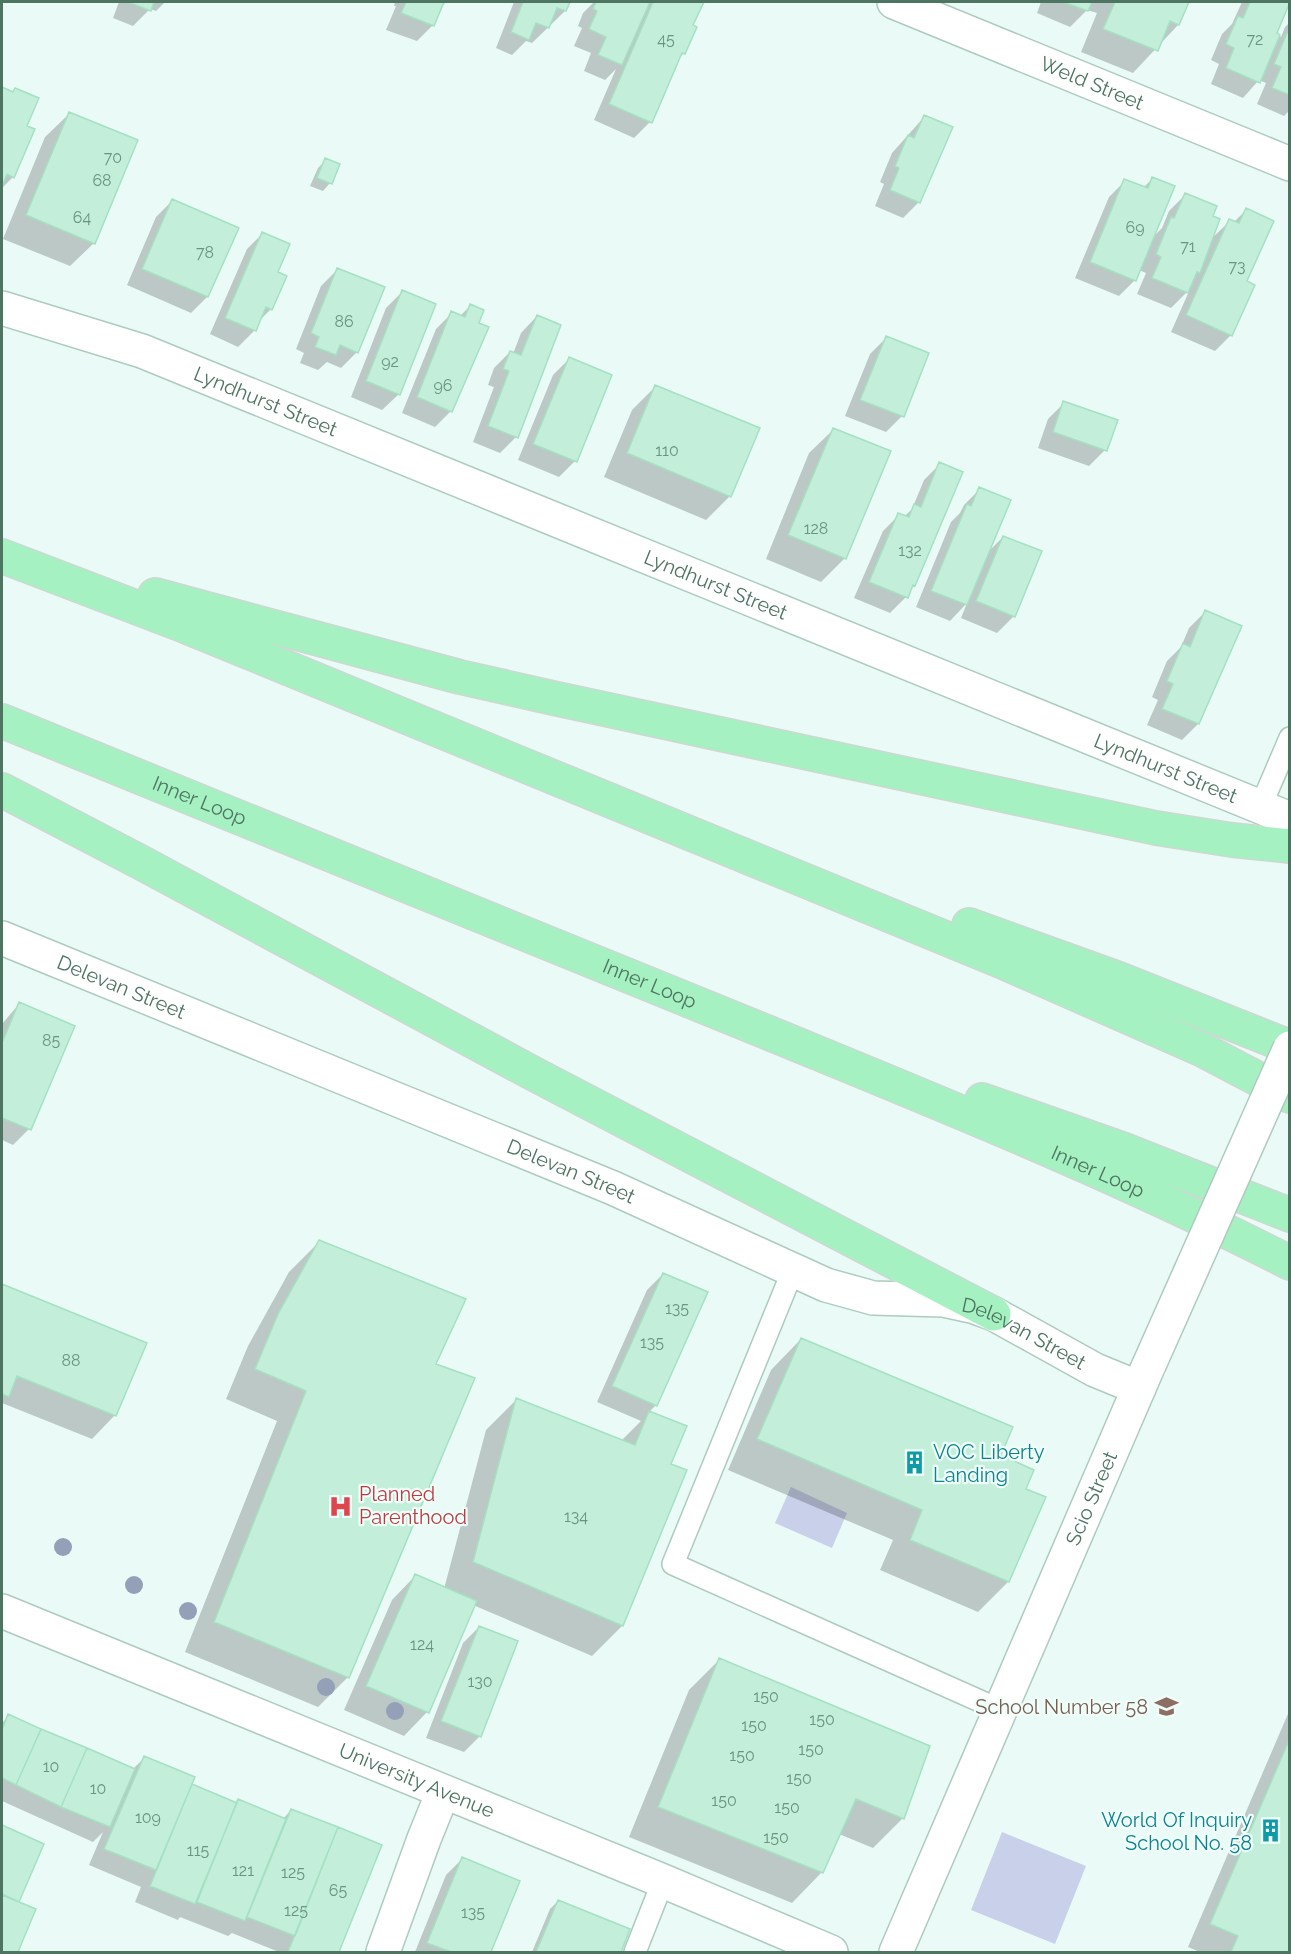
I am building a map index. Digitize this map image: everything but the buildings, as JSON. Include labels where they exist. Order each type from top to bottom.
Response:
[{"type":"highway","points":[[2,555],[185,626],[1001,961],[1203,1050],[1290,1096]]},
{"type":"highway","points":[[2,555],[448,674],[543,696],[1156,828],[1290,846]]},
{"type":"highway","name":"Inner Loop","points":[[2,721],[722,1013],[1003,1130],[1193,1215],[1290,1263]]},
{"type":"highway","points":[[2,790],[547,1080],[994,1314]]},
{"type":"highway","points":[[592,793],[1119,979],[1290,1047]]},
{"type":"highway","points":[[722,1013],[1078,1133],[1290,1215]]},
{"type":"street","name":"Weld Street","points":[[894,2],[1290,164]]},
{"type":"street","name":"Lyndhurst Street","points":[[2,308],[142,351],[1275,813]]},
{"type":"street","name":"Delevan Street","points":[[2,938],[613,1188],[826,1285],[856,1295],[885,1299],[943,1300],[975,1307],[994,1314],[1095,1370],[1144,1377]]},
{"type":"street","name":"Scio Street","points":[[896,1953],[1144,1377],[1290,1047]]},
{"type":"street","name":"University Avenue","points":[[2,1611],[663,1881],[831,1953]]},
{"type":"street","points":[[383,1953],[443,1792]]},
{"type":"lane","points":[[1275,813],[1290,738]]},
{"type":"lane","points":[[793,1270],[674,1564],[1000,1710]]},
{"type":"lane","points":[[635,1953],[663,1881]]},
{"type":"shaded area","points":[[791,1487],[847,1513],[832,1548],[775,1523]]},
{"type":"shaded area","points":[[1002,1832],[1086,1866],[1055,1944],[971,1910]]},
{"type":"place","name":"VOC Liberty Landing","points":[[915,1463]]},
{"type":"place","name":"Planned Parenthood","points":[[341,1506]]},
{"type":"place","name":"School Number 58","points":[[1166,1707]]},
{"type":"place","name":"World Of Inquiry School No. 58","points":[[1270,1831]]}]
